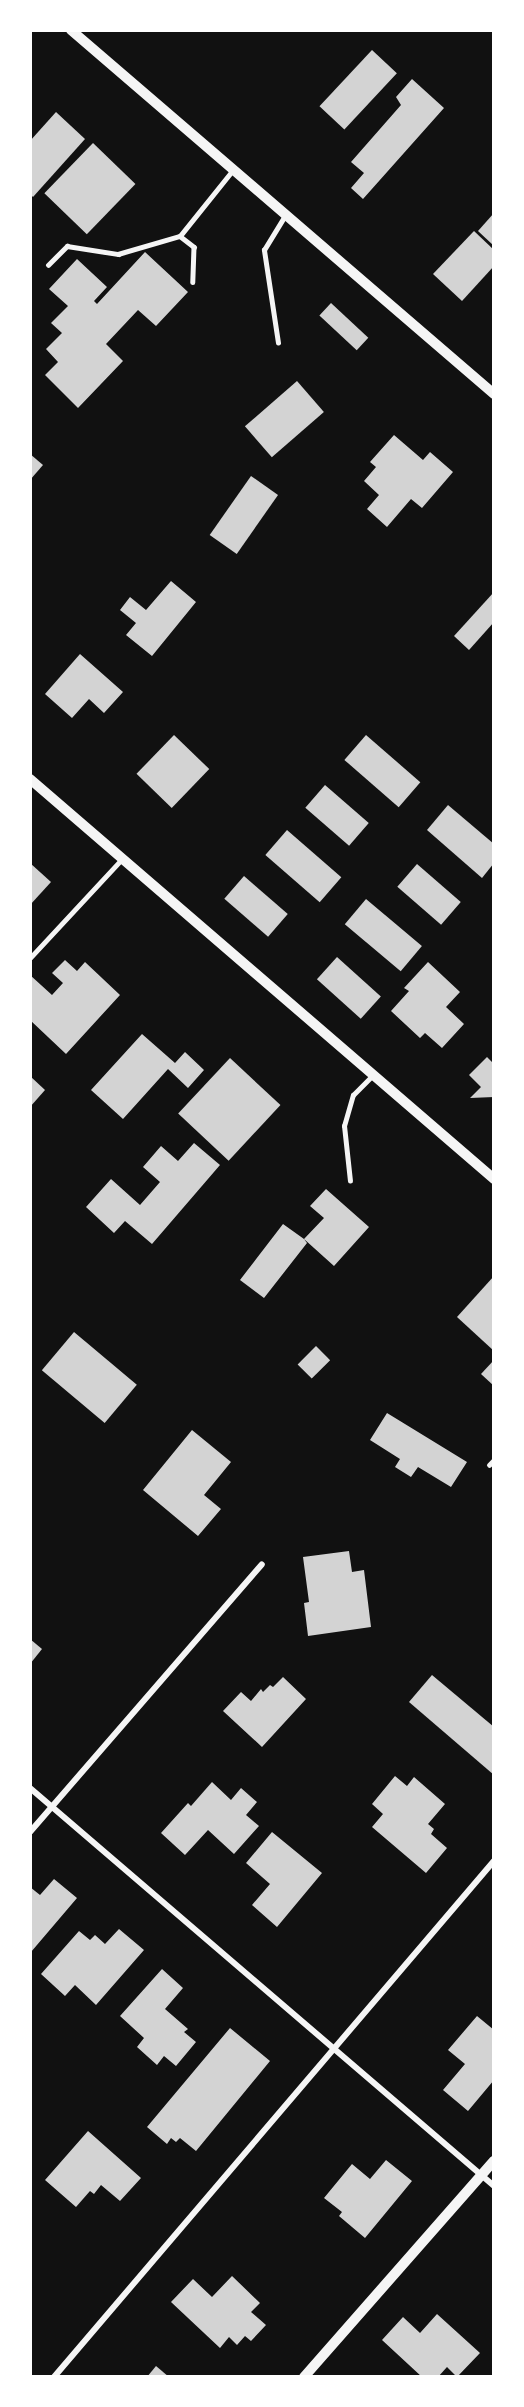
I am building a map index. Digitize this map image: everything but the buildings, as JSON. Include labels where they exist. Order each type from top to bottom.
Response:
[{"type":"street","points":[[71,30],[494,394]]},
{"type":"street","points":[[30,779],[494,1179]]},
{"type":"street","points":[[30,1832],[262,1564]]},
{"type":"street","points":[[30,1788],[494,2186]]},
{"type":"street","points":[[54,2377],[494,1861]]},
{"type":"street","points":[[304,2377],[494,2161]]},
{"type":"lane","points":[[48,265],[68,246],[118,254],[180,236],[190,219],[234,169]]},
{"type":"lane","points":[[278,343],[264,250],[286,214]]},
{"type":"lane","points":[[180,236],[194,247],[194,282]]},
{"type":"lane","points":[[30,958],[122,859]]},
{"type":"lane","points":[[351,1181],[344,1126],[353,1095],[373,1075]]},
{"type":"lane","points":[[489,1465],[494,1460]]}]
